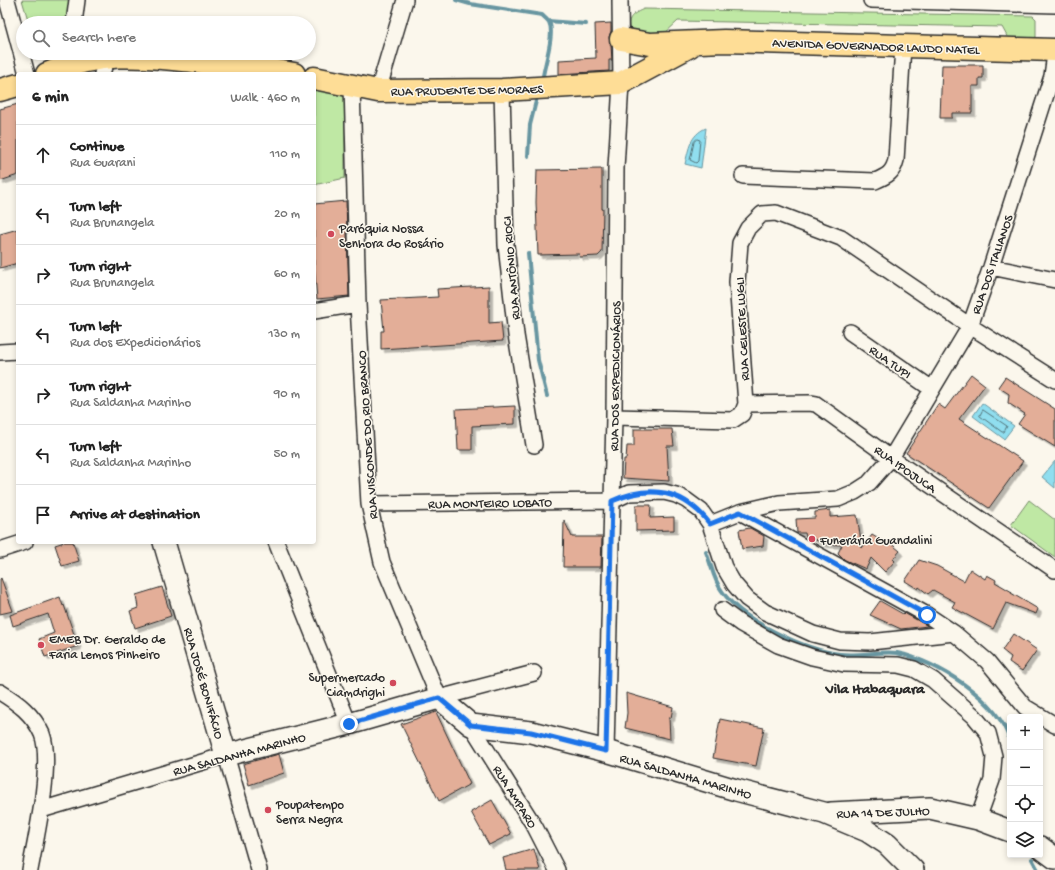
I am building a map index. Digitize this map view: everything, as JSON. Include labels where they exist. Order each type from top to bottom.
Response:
[{"type":"main road","name":"AVENIDA GOVERNADOR LAUDO NATEL","points":[[621,39],[650,44],[724,41],[1055,50]]},
{"type":"main road","name":"AVENIDA GOVERNADOR LAUDO NATEL","points":[[621,83],[697,43]]},
{"type":"main road","points":[[50,72],[67,60]]},
{"type":"main road","points":[[80,60],[104,65],[122,60]]},
{"type":"main road","points":[[178,60],[270,72]]},
{"type":"main road","name":"RUA PRUDENTE DE MORAES","points":[[316,78],[378,91],[502,90],[621,83]]},
{"type":"main road","points":[[0,90],[16,86]]},
{"type":"main road","name":"RUA JOSÉ BONIFÁCIO","points":[[165,544],[226,755]]},
{"type":"main road","points":[[439,698],[471,725]]},
{"type":"main road","name":"RUA SALDANHA MARINHO","points":[[226,755],[349,724],[439,698]]},
{"type":"main road","name":"RUA SALDANHA MARINHO","points":[[471,725],[531,732],[606,751],[736,790],[824,813]]},
{"type":"main road","name":"RUA 14 DE JULHO","points":[[824,813],[930,808],[978,819],[1007,830]]},
{"type":"main road","points":[[824,813],[867,831],[880,839],[913,870]]},
{"type":"main road","points":[[1043,849],[1055,858]]},
{"type":"street","points":[[7,0],[16,33]]},
{"type":"street","points":[[75,16],[77,0]]},
{"type":"street","points":[[378,91],[405,0]]},
{"type":"street","name":"RUA DOS EXPEDICIONÁRIOS","points":[[606,751],[614,417],[616,168],[621,83],[620,0]]},
{"type":"street","points":[[871,0],[1055,5]]},
{"type":"street","points":[[743,176],[875,181],[889,175],[894,169],[896,160],[903,46]]},
{"type":"street","name":"RUA DOS ITALIANOS","points":[[710,524],[740,512],[779,503],[838,499],[855,492],[869,483],[890,458],[970,326],[991,267],[1052,76],[1055,54]]},
{"type":"street","points":[[23,60],[26,72]]},
{"type":"street","name":"RUA VISCONDE DO RIO BRANCO","points":[[352,85],[358,304],[369,504],[382,562],[439,698]]},
{"type":"street","name":"RUA ANTÔNIO RIOCI","points":[[502,90],[506,244],[516,335],[534,445]]},
{"type":"street","name":"RUA CELESTE LUGLI","points":[[746,404],[736,282],[740,243],[748,228],[762,214],[776,213],[841,238],[970,326]]},
{"type":"street","points":[[991,267],[1055,280]]},
{"type":"street","points":[[316,311],[358,304]]},
{"type":"street","points":[[970,326],[1055,380]]},
{"type":"street","name":"RUA TUPI","points":[[850,332],[932,389]]},
{"type":"street","points":[[0,352],[16,350]]},
{"type":"street","name":"RUA IPOJUCA","points":[[746,404],[810,402],[816,404],[890,458],[1055,570]]},
{"type":"street","points":[[614,417],[733,420],[742,414],[746,404]]},
{"type":"street","points":[[612,501],[629,493],[664,492],[676,495],[701,511],[710,524],[724,567],[734,584],[747,599],[775,620],[813,634],[840,641],[870,642],[954,633]]},
{"type":"street","name":"RUA MONTEIRO LOBATO","points":[[369,504],[612,501]]},
{"type":"street","points":[[740,512],[927,615],[954,633],[987,661],[1026,712],[1055,725]]},
{"type":"street","points":[[0,550],[19,544]]},
{"type":"street","points":[[277,544],[349,724]]},
{"type":"street","points":[[722,610],[741,624],[778,644],[812,657],[844,664],[898,665],[914,669],[933,680],[974,716],[988,732],[994,756],[992,780],[978,819]]},
{"type":"street","points":[[775,620],[778,644]]},
{"type":"street","name":"RUA SALDANHA MARINHO","points":[[439,698],[534,673]]},
{"type":"street","points":[[0,692],[21,705],[33,719],[42,735],[46,756],[41,810],[30,870]]},
{"type":"street","name":"RUA AMPARO","points":[[471,725],[535,827],[557,870]]},
{"type":"street","name":"RUA SALDANHA MARINHO","points":[[41,810],[226,755]]},
{"type":"street","name":"RUA JOSÉ BONIFÁCIO","points":[[226,755],[259,870]]},
{"type":"green space","points":[[22,0],[74,0],[72,16],[27,16]]},
{"type":"green space","points":[[644,9],[1033,16],[1036,19],[1036,37],[1032,39],[1008,38],[1002,27],[678,21],[663,35],[630,29],[629,22],[632,16]]},
{"type":"green space","points":[[316,88],[345,92],[345,178],[316,185]]},
{"type":"green space","points":[[1029,500],[1055,520],[1055,557],[1011,525]]},
{"type":"water","points":[[706,128],[701,168],[685,164],[693,138]]},
{"type":"water","points":[[982,403],[1014,426],[1004,439],[973,416]]},
{"type":"water","points":[[1055,461],[1055,488],[1042,477]]},
{"type":"building","points":[[611,23],[609,37],[612,60],[609,60],[609,71],[559,74],[559,60],[596,58],[595,24]]},
{"type":"building","points":[[942,65],[983,65],[983,78],[979,78],[979,86],[972,86],[972,113],[952,113],[952,118],[940,118]]},
{"type":"building","points":[[16,105],[16,176],[0,181],[0,109]]},
{"type":"building","points":[[602,169],[602,252],[598,256],[580,257],[579,254],[538,255],[536,202],[537,170]]},
{"type":"building","name":"Paróquia Nossa Senhora do Rosário","points":[[346,201],[349,296],[317,299],[316,204]]},
{"type":"building","points":[[16,230],[16,264],[0,268],[0,234]]},
{"type":"building","points":[[489,286],[489,323],[501,322],[503,341],[381,349],[381,331],[384,331],[381,300],[438,297],[437,289]]},
{"type":"building","points":[[971,374],[985,385],[959,419],[1023,461],[989,508],[906,453],[938,404],[945,409]]},
{"type":"building","points":[[1005,377],[1055,409],[1055,447],[1018,424],[1025,414],[1008,403],[1009,394],[998,387]]},
{"type":"building","points":[[515,406],[515,424],[472,426],[472,450],[458,450],[456,409]]},
{"type":"building","points":[[634,429],[672,429],[674,446],[667,446],[669,481],[623,478],[624,459],[626,459],[627,446],[634,446]]},
{"type":"building","points":[[636,505],[651,505],[650,518],[674,517],[674,530],[636,531]]},
{"type":"building","points":[[830,510],[830,517],[857,515],[862,548],[872,535],[887,544],[889,542],[900,551],[893,559],[895,561],[885,572],[871,558],[866,569],[845,560],[838,553],[842,545],[824,544],[810,537],[806,537],[805,533],[797,533],[796,519],[815,518],[815,512]]},
{"type":"building","points":[[564,520],[572,537],[602,537],[601,567],[563,567]]},
{"type":"building","points":[[750,528],[764,536],[763,546],[742,549],[739,530]]},
{"type":"building","points":[[74,544],[79,561],[62,566],[55,545]]},
{"type":"building","points":[[919,560],[937,566],[964,581],[970,569],[985,579],[987,575],[996,580],[995,582],[1012,592],[1011,593],[1038,609],[1036,614],[1006,603],[993,629],[952,607],[955,602],[933,590],[928,594],[919,587],[918,589],[905,581]]},
{"type":"building","points":[[1,578],[13,611],[0,614],[0,579]]},
{"type":"building","points":[[162,587],[171,616],[135,628],[130,611],[138,608],[136,595]]},
{"type":"building","points":[[60,597],[78,646],[45,657],[39,639],[54,633],[48,614],[13,626],[10,615]]},
{"type":"building","points":[[880,601],[928,626],[901,629],[870,615]]},
{"type":"building","points":[[1013,634],[1037,650],[1022,671],[1009,662],[1011,657],[1002,650]]},
{"type":"building","points":[[626,693],[673,707],[671,718],[669,718],[670,739],[625,728],[627,713]]},
{"type":"building","points":[[436,712],[470,784],[439,801],[401,724]]},
{"type":"building","points":[[720,719],[764,728],[756,766],[713,758]]},
{"type":"building","points":[[279,754],[284,773],[249,785],[243,764]]},
{"type":"building","points":[[492,800],[511,834],[489,845],[471,812]]},
{"type":"building","points":[[534,849],[540,870],[506,870],[503,858]]},
{"type":"waterway","points":[[456,0],[470,4],[542,15],[549,22],[551,27],[549,48],[543,76]]},
{"type":"waterway","points":[[548,21],[586,24]]},
{"type":"waterway","points":[[528,156],[530,125],[537,97]]},
{"type":"waterway","points":[[528,253],[538,360],[547,396]]},
{"type":"waterway","points":[[706,552],[719,587],[731,602],[759,623],[793,640],[810,647],[826,651],[840,654],[897,653],[913,657],[930,664],[964,685],[980,697],[993,711],[1004,726],[1007,734]]},
{"type":"waterway","points":[[1032,859],[1038,870]]},
{"type":"place","name":"Paróquia Nossa Senhora do Rosário","points":[[331,234]]},
{"type":"place","name":"Funerária Guandalini","points":[[812,539]]},
{"type":"place","name":"EMEB Dr. Geraldo de Faria Lemos Pinheiro","points":[[41,645]]},
{"type":"place","name":"Supermercado Ciamdrighi","points":[[393,683]]},
{"type":"place","name":"Poupatempo Serra Negra","points":[[268,810]]},
{"type":"district","name":"Vila Itabaquara","points":[[875,688]]},
{"type":"route","points":[[349,724],[439,698],[471,725],[531,732],[606,751],[612,501],[629,493],[664,492],[676,495],[701,511],[710,524],[740,512],[927,615]]}]
